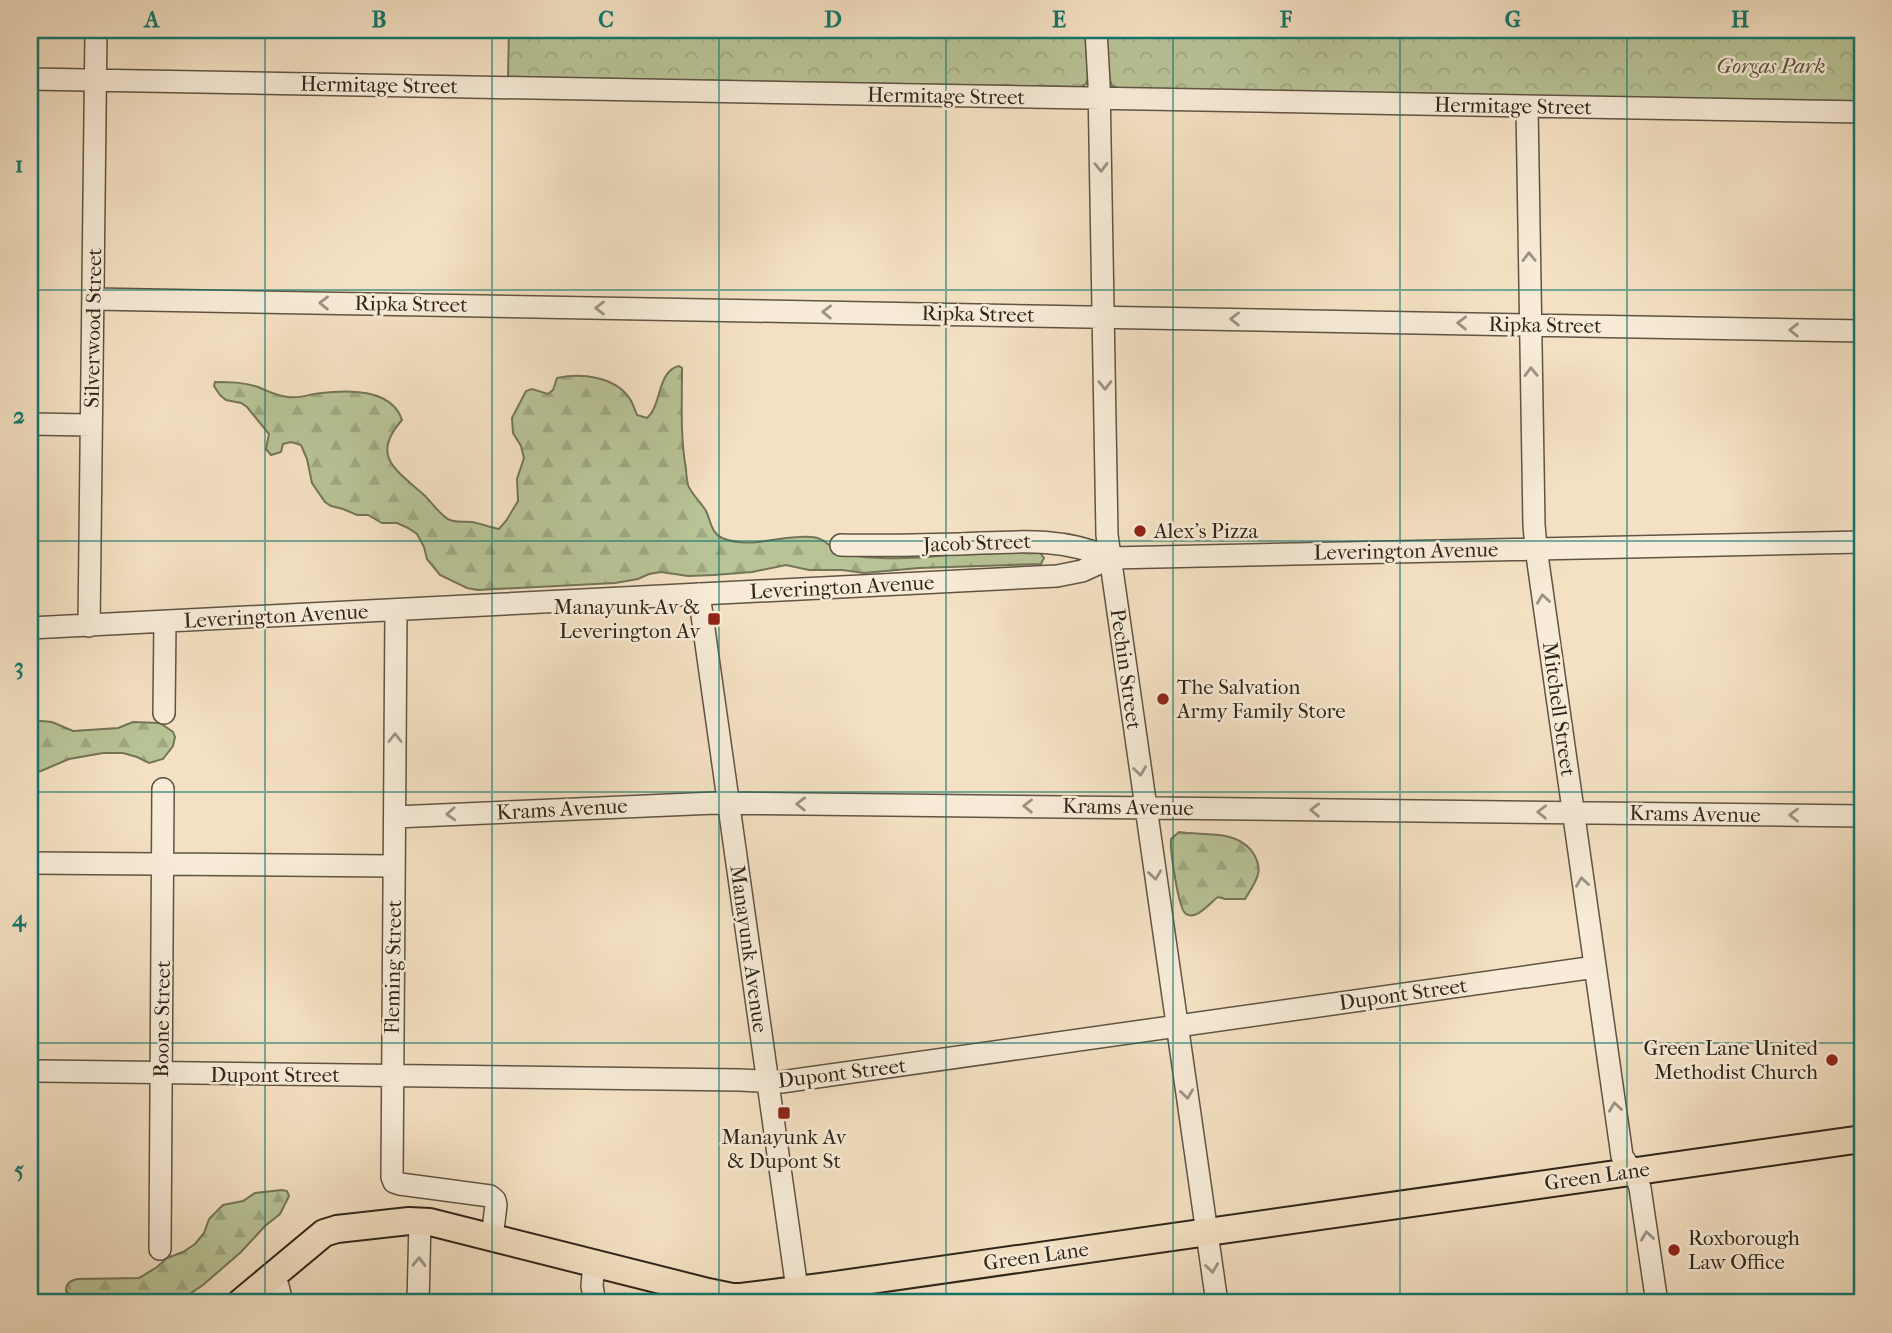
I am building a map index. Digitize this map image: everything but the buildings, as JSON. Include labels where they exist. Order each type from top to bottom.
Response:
[{"type":"main road","name":"Green Lane","points":[[240,1303],[324,1233],[337,1229],[420,1221],[732,1297],[799,1297],[1207,1232],[1862,1139]]},
{"type":"street","name":"Silverwood Street","points":[[89,626],[96,30]]},
{"type":"street","name":"Pechin Street","points":[[1096,30],[1100,99],[1107,535],[1217,1303]]},
{"type":"street","name":"Hermitage Street","points":[[30,79],[1862,113]]},
{"type":"street","name":"Mitchell Street","points":[[1527,106],[1536,548],[1622,1156],[1640,1188],[1657,1303]]},
{"type":"street","name":"Ripka Street","points":[[94,299],[1862,331]]},
{"type":"street","points":[[30,424],[91,425]]},
{"type":"street","name":"Jacob Street","points":[[841,545],[1041,542],[1068,544],[1110,558]]},
{"type":"street","name":"Leverington Avenue","points":[[30,628],[1057,576],[1082,571],[1110,558],[1862,542]]},
{"type":"street","name":"Manayunk Avenue","points":[[699,594],[799,1297]]},
{"type":"street","name":"Fleming Street","points":[[396,610],[391,1177],[394,1182],[400,1184],[490,1196],[496,1205],[492,1238]]},
{"type":"street","points":[[164,713],[165,622]]},
{"type":"street","name":"Boone Street","points":[[160,1249],[163,789]]},
{"type":"street","name":"Krams Avenue","points":[[395,817],[728,803],[1862,816]]},
{"type":"street","points":[[30,863],[394,866]]},
{"type":"street","name":"Dupont Street","points":[[40,1072],[795,1081],[1595,967]]},
{"type":"street","points":[[418,1303],[420,1221]]},
{"type":"street","points":[[594,1263],[592,1286],[595,1303]]},
{"type":"street","points":[[271,1277],[278,1286],[282,1303]]},
{"type":"green space","points":[[509,30],[1085,30],[1088,78],[1086,84],[1080,87],[508,77]]},
{"type":"green space","name":"Gorgas Park","points":[[1104,30],[1862,30],[1862,103],[1117,88],[1112,86],[1110,80]]},
{"type":"green space","points":[[679,366],[682,368],[682,432],[688,485],[706,511],[718,536],[744,542],[816,537],[844,554],[881,558],[1020,551],[1040,553],[1044,558],[1041,564],[919,568],[864,573],[809,570],[786,565],[752,572],[714,575],[688,576],[661,572],[615,583],[478,590],[467,588],[440,575],[427,559],[417,534],[408,528],[397,523],[382,523],[368,515],[357,515],[325,502],[312,483],[301,445],[291,442],[283,444],[281,452],[271,455],[266,449],[269,434],[247,407],[226,400],[214,386],[215,382],[242,383],[280,396],[292,397],[343,391],[368,393],[389,402],[402,420],[388,443],[387,453],[396,470],[446,518],[499,529],[518,501],[517,479],[524,458],[513,433],[512,418],[526,391],[532,389],[548,394],[553,390],[557,378],[597,378],[624,391],[637,415],[647,418],[667,374]]},
{"type":"green space","points":[[30,720],[52,722],[73,731],[118,728],[133,722],[160,723],[173,732],[175,737],[173,746],[163,759],[149,763],[123,753],[103,753],[69,759],[30,774]]},
{"type":"green space","points":[[1179,832],[1226,836],[1244,843],[1251,850],[1259,870],[1245,899],[1218,897],[1199,913],[1186,914],[1177,891],[1172,854],[1171,839]]},
{"type":"green space","points":[[287,1191],[289,1196],[280,1214],[203,1285],[182,1299],[172,1303],[85,1303],[73,1298],[66,1291],[69,1283],[77,1279],[139,1278],[167,1258],[195,1244],[204,1233],[209,1219],[223,1205],[243,1201],[255,1193]]},
{"type":"place","name":"Alex's Pizza","points":[[1140,531]]},
{"type":"place","name":"Manayunk Av & Leverington Av","points":[[714,619]]},
{"type":"place","name":"The Salvation Army Family Store","points":[[1163,699]]},
{"type":"place","name":"Green Lane United Methodist Church","points":[[1832,1060]]},
{"type":"place","name":"Manayunk Av & Dupont St","points":[[784,1113]]},
{"type":"place","name":"Roxborough Law Office","points":[[1674,1250]]}]
